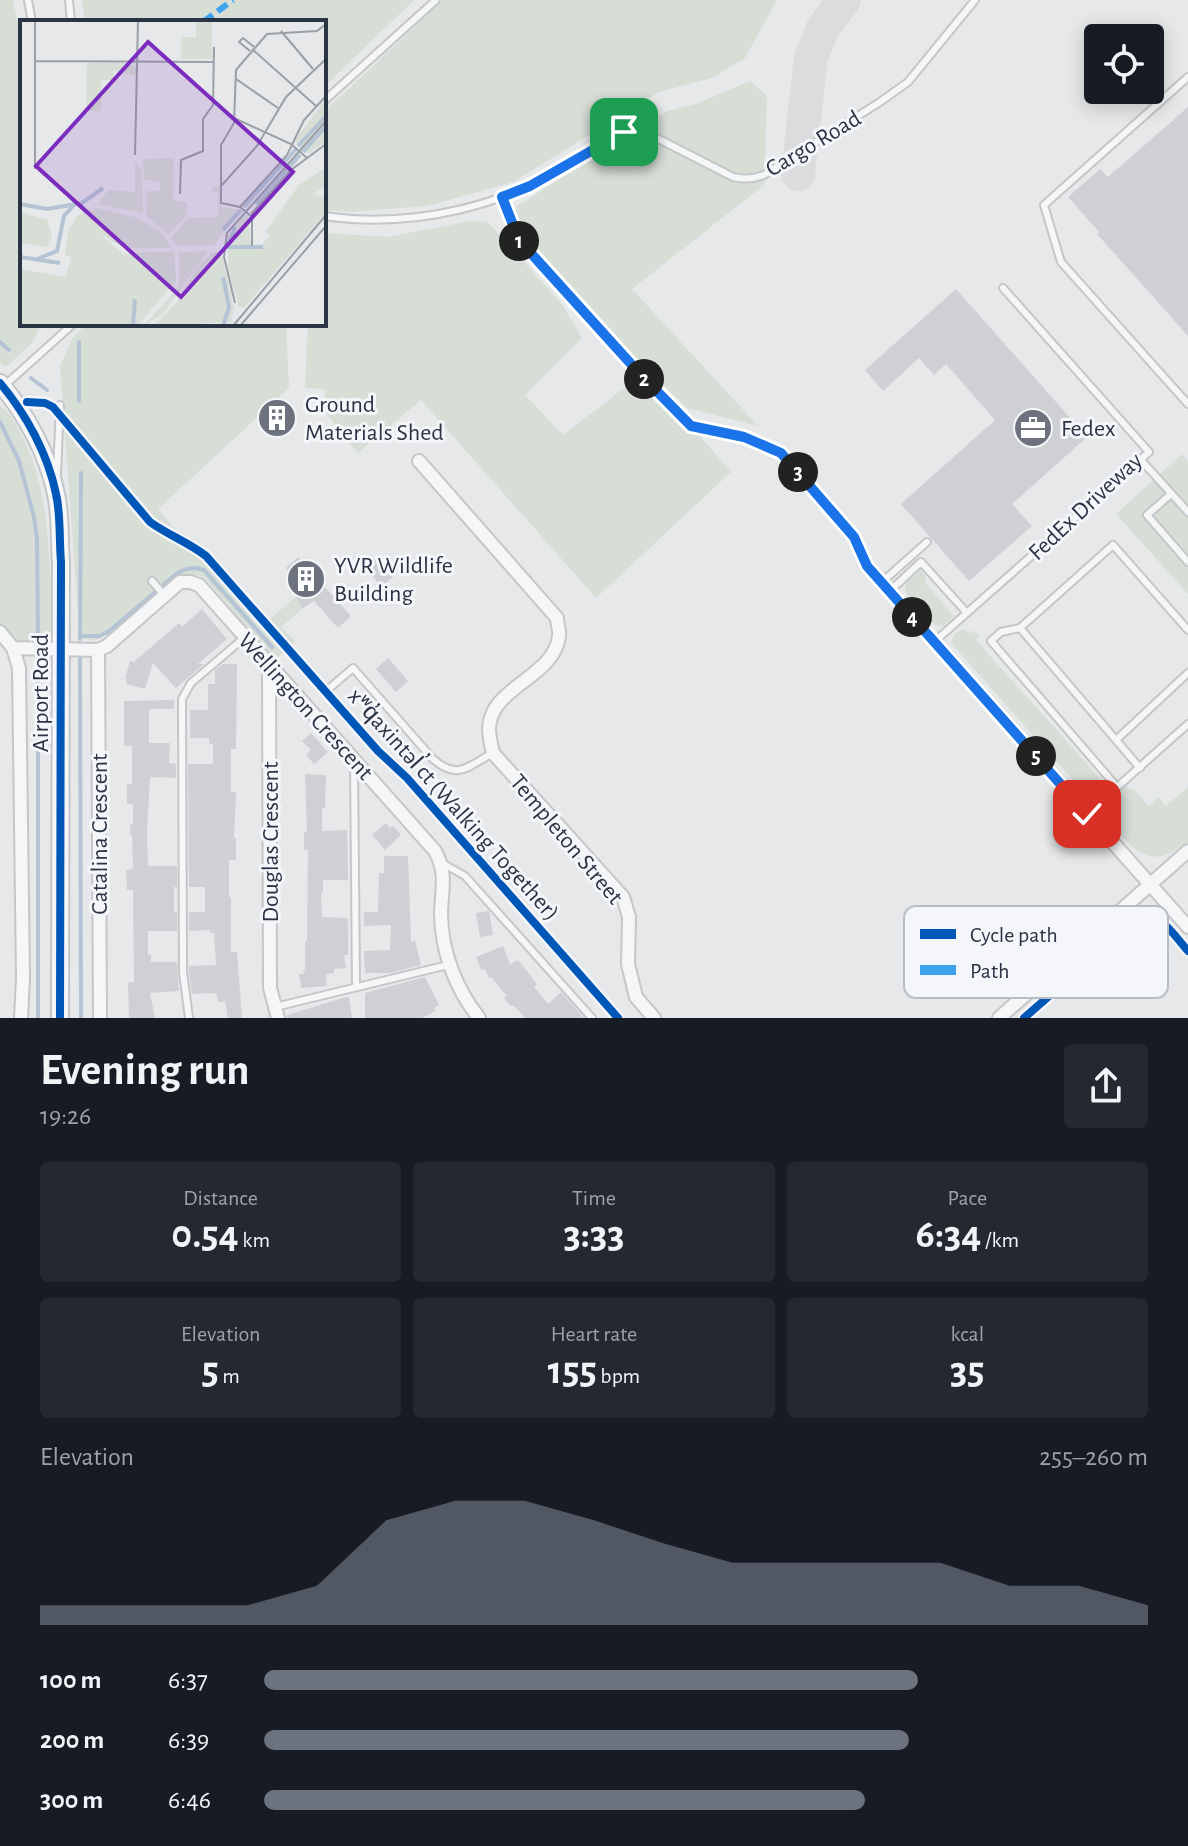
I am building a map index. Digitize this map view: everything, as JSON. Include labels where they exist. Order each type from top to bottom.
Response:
[{"type":"street","name":"Airport Road","points":[[1,386],[21,410],[36,438],[57,496],[61,562],[60,1018]]},
{"type":"street","points":[[781,453],[854,537],[867,566],[1188,927]]},
{"type":"street","points":[[419,461],[557,618],[559,636],[551,658],[495,709],[489,728],[493,753]]},
{"type":"street","name":"Wellington Crescent","points":[[98,650],[107,646],[180,582],[199,585],[435,851],[442,863]]},
{"type":"street","points":[[0,632],[13,648],[19,668],[21,1018]]},
{"type":"street","points":[[13,648],[98,650]]},
{"type":"street","name":"Catalina Crescent","points":[[98,650],[100,1018]]},
{"type":"street","name":"Douglas Crescent","points":[[269,666],[270,988],[276,1012]]},
{"type":"street","name":"Templeton Street","points":[[493,753],[623,897],[629,917],[628,964],[636,997],[654,1018]]},
{"type":"street","points":[[1126,906],[1188,851]]},
{"type":"street","points":[[442,863],[441,916],[448,965],[467,1003],[479,1018]]},
{"type":"street","points":[[999,1018],[1022,998]]},
{"type":"lane","points":[[28,0],[32,20]]},
{"type":"lane","points":[[69,0],[71,20]]},
{"type":"lane","points":[[326,99],[436,0]]},
{"type":"lane","name":"Cargo Road","points":[[502,197],[530,186],[616,135],[634,130],[647,133],[733,177],[750,179],[764,175],[908,82],[975,0]]},
{"type":"lane","points":[[1188,77],[1044,205],[1061,262],[1188,404]]},
{"type":"lane","points":[[326,216],[407,219],[502,197],[519,240],[691,426],[744,437],[781,453]]},
{"type":"lane","name":"FedEx Driveway","points":[[934,642],[1149,452],[1003,288]]},
{"type":"lane","points":[[1,386],[71,326]]},
{"type":"lane","points":[[57,496],[60,405]]},
{"type":"lane","points":[[1141,460],[1188,512]]},
{"type":"lane","points":[[1171,494],[1147,515],[1188,562]]},
{"type":"lane","points":[[886,587],[927,542]]},
{"type":"lane","points":[[1117,787],[991,641],[1001,632],[1020,628],[1113,545],[1188,630]]},
{"type":"lane","points":[[886,587],[921,562],[967,613]]},
{"type":"lane","points":[[152,581],[165,596]]},
{"type":"lane","points":[[1020,628],[1140,768]]},
{"type":"lane","points":[[189,1018],[183,972],[182,699],[191,683],[244,638]]},
{"type":"lane","points":[[325,692],[353,668],[445,769],[459,771],[493,753]]},
{"type":"lane","points":[[1116,740],[1188,673]]},
{"type":"lane","points":[[1087,814],[1188,724]]},
{"type":"lane","points":[[354,759],[356,986]]},
{"type":"lane","points":[[442,863],[465,876],[592,1018]]},
{"type":"lane","points":[[276,1012],[356,986],[448,965]]},
{"type":"shaded area","points":[[0,0],[13,0],[20,32],[20,326],[40,326],[33,342],[6,367],[0,362]]},
{"type":"shaded area","points":[[82,0],[414,0],[326,85],[326,20],[85,20]]},
{"type":"shaded area","points":[[443,0],[777,0],[745,58],[712,78],[659,92],[513,182],[427,206],[350,212],[326,210],[326,110]]},
{"type":"shaded area","points":[[750,81],[767,96],[764,185],[632,289],[758,426],[687,408],[521,244],[512,226],[517,206],[667,111],[696,104]]},
{"type":"shaded area","points":[[470,221],[487,222],[561,303],[582,338],[525,395],[563,435],[641,375],[731,472],[596,598],[421,400],[358,453],[324,411],[325,389],[305,388],[308,326],[326,326],[326,233],[388,237]]},
{"type":"shaded area","points":[[85,326],[286,326],[289,388],[158,509],[260,627],[296,597],[302,609],[281,627],[295,641],[276,659],[203,576],[181,574],[97,640],[80,639],[60,366],[73,337]]},
{"type":"shaded area","points":[[0,406],[11,417],[25,443],[43,501],[54,632],[47,640],[38,643],[16,639],[0,625]]},
{"type":"shaded area","points":[[1182,454],[1188,461],[1188,594],[1116,514]]},
{"type":"shaded area","points":[[921,570],[926,584],[954,616],[943,626],[935,625],[909,599],[905,589],[907,582]]},
{"type":"shaded area","points":[[961,630],[971,634],[974,630],[979,636],[976,640],[1103,782],[1100,791],[1087,796],[951,643],[954,635]]},
{"type":"shaded area","points":[[1123,787],[1133,789],[1149,806],[1158,797],[1166,806],[1188,787],[1188,842],[1181,849],[1179,847],[1156,857],[1146,855],[1128,843],[1104,816],[1104,811]]},
{"type":"building","points":[[1188,107],[1188,336],[1068,197],[1100,169],[1108,177]]},
{"type":"building","name":"Fedex","points":[[956,289],[1087,437],[1012,504],[1032,526],[969,581],[901,504],[995,420],[946,364],[934,375],[919,358],[883,391],[865,370]]},
{"type":"building","name":"Ground Materials Shed","points":[[283,400],[295,414],[270,436],[258,423]]},
{"type":"building","name":"YVR Wildlife Building","points":[[298,557],[351,616],[338,628],[314,601],[302,609],[296,597],[304,590],[286,568]]},
{"type":"building","points":[[377,557],[395,575],[381,587],[366,567]]},
{"type":"building","points":[[202,609],[227,639],[198,664],[204,664],[176,688],[153,663],[145,689],[126,684],[130,661],[134,662],[179,623],[182,627]]},
{"type":"building","points":[[388,658],[408,681],[396,692],[376,669]]},
{"type":"building","points":[[223,664],[237,664],[236,749],[231,749],[231,792],[236,792],[236,860],[229,860],[229,897],[231,952],[237,952],[242,1018],[228,1018],[225,1001],[218,1002],[216,993],[192,994],[189,972],[189,966],[216,965],[214,933],[210,930],[189,931],[189,912],[205,912],[205,887],[189,887],[188,764],[213,764],[213,744],[209,744],[209,738],[190,738],[190,710],[208,710],[208,684],[215,684],[215,670]]},
{"type":"building","points":[[174,700],[174,709],[149,709],[149,743],[170,743],[169,763],[176,764],[176,778],[150,777],[147,834],[148,866],[177,866],[174,912],[177,912],[177,931],[148,931],[148,955],[151,955],[151,962],[177,962],[179,991],[150,993],[155,1018],[129,1018],[128,983],[134,982],[133,890],[127,890],[126,870],[133,869],[130,825],[133,824],[133,804],[127,804],[127,784],[132,784],[132,746],[124,746],[124,701]]},
{"type":"building","points":[[311,733],[328,752],[314,764],[306,755],[311,750],[302,741]]},
{"type":"building","points":[[305,774],[326,775],[322,831],[347,830],[348,880],[323,880],[321,893],[322,917],[348,918],[348,955],[344,955],[346,968],[334,969],[334,973],[326,974],[327,986],[301,988],[299,974],[304,974],[305,970],[307,941]]},
{"type":"building","points":[[386,823],[401,835],[385,850],[372,835]]},
{"type":"building","points":[[384,856],[408,856],[411,942],[415,941],[421,965],[390,973],[365,973],[364,951],[390,950],[391,925],[364,926],[364,912],[378,912],[379,873],[384,873]]},
{"type":"building","points":[[489,911],[493,935],[480,937],[476,913]]},
{"type":"building","points":[[503,946],[510,965],[518,960],[548,1004],[561,992],[584,1018],[525,1018],[514,1006],[510,1006],[504,998],[507,996],[489,978],[485,969],[481,970],[476,957]]},
{"type":"building","points":[[425,977],[439,1005],[434,1008],[436,1011],[422,1018],[365,1018],[365,993]]},
{"type":"building","points":[[349,997],[352,1018],[287,1018],[287,1015]]},
{"type":"waterway","points":[[0,342],[9,350]]},
{"type":"waterway","points":[[79,342],[79,401]]},
{"type":"waterway","points":[[31,378],[47,390]]},
{"type":"waterway","points":[[0,422],[19,461],[34,517],[38,640]]},
{"type":"waterway","points":[[80,639],[81,473]]},
{"type":"waterway","points":[[164,584],[187,569],[204,570],[272,647]]},
{"type":"waterway","points":[[80,636],[99,636],[108,632],[154,593]]},
{"type":"waterway","points":[[38,656],[38,1018]]},
{"type":"waterway","points":[[80,656],[81,1018]]},
{"type":"taxiway","points":[[798,174],[811,57],[823,28],[844,0]]},
{"type":"marked path","points":[[206,20],[233,0]]},
{"type":"cycle path","points":[[0,383],[19,408],[42,449],[59,510],[60,1018]]},
{"type":"cycle path","name":"xʷq̓axintəl̕ ct (Walking Together)","points":[[27,402],[45,403],[53,407],[150,522],[206,556],[618,1018]]},
{"type":"cycle path","points":[[1168,928],[1188,951]]},
{"type":"cycle path","points":[[1024,1018],[1047,998]]},
{"type":"place","name":"Ground Materials Shed","points":[[277,418]]},
{"type":"place","name":"Fedex","points":[[1033,428]]},
{"type":"place","name":"YVR Wildlife Building","points":[[306,579]]},
{"type":"route","points":[[624,132],[530,186],[502,197],[519,240],[691,426],[744,437],[781,453],[854,537],[867,566],[1087,814]]}]
